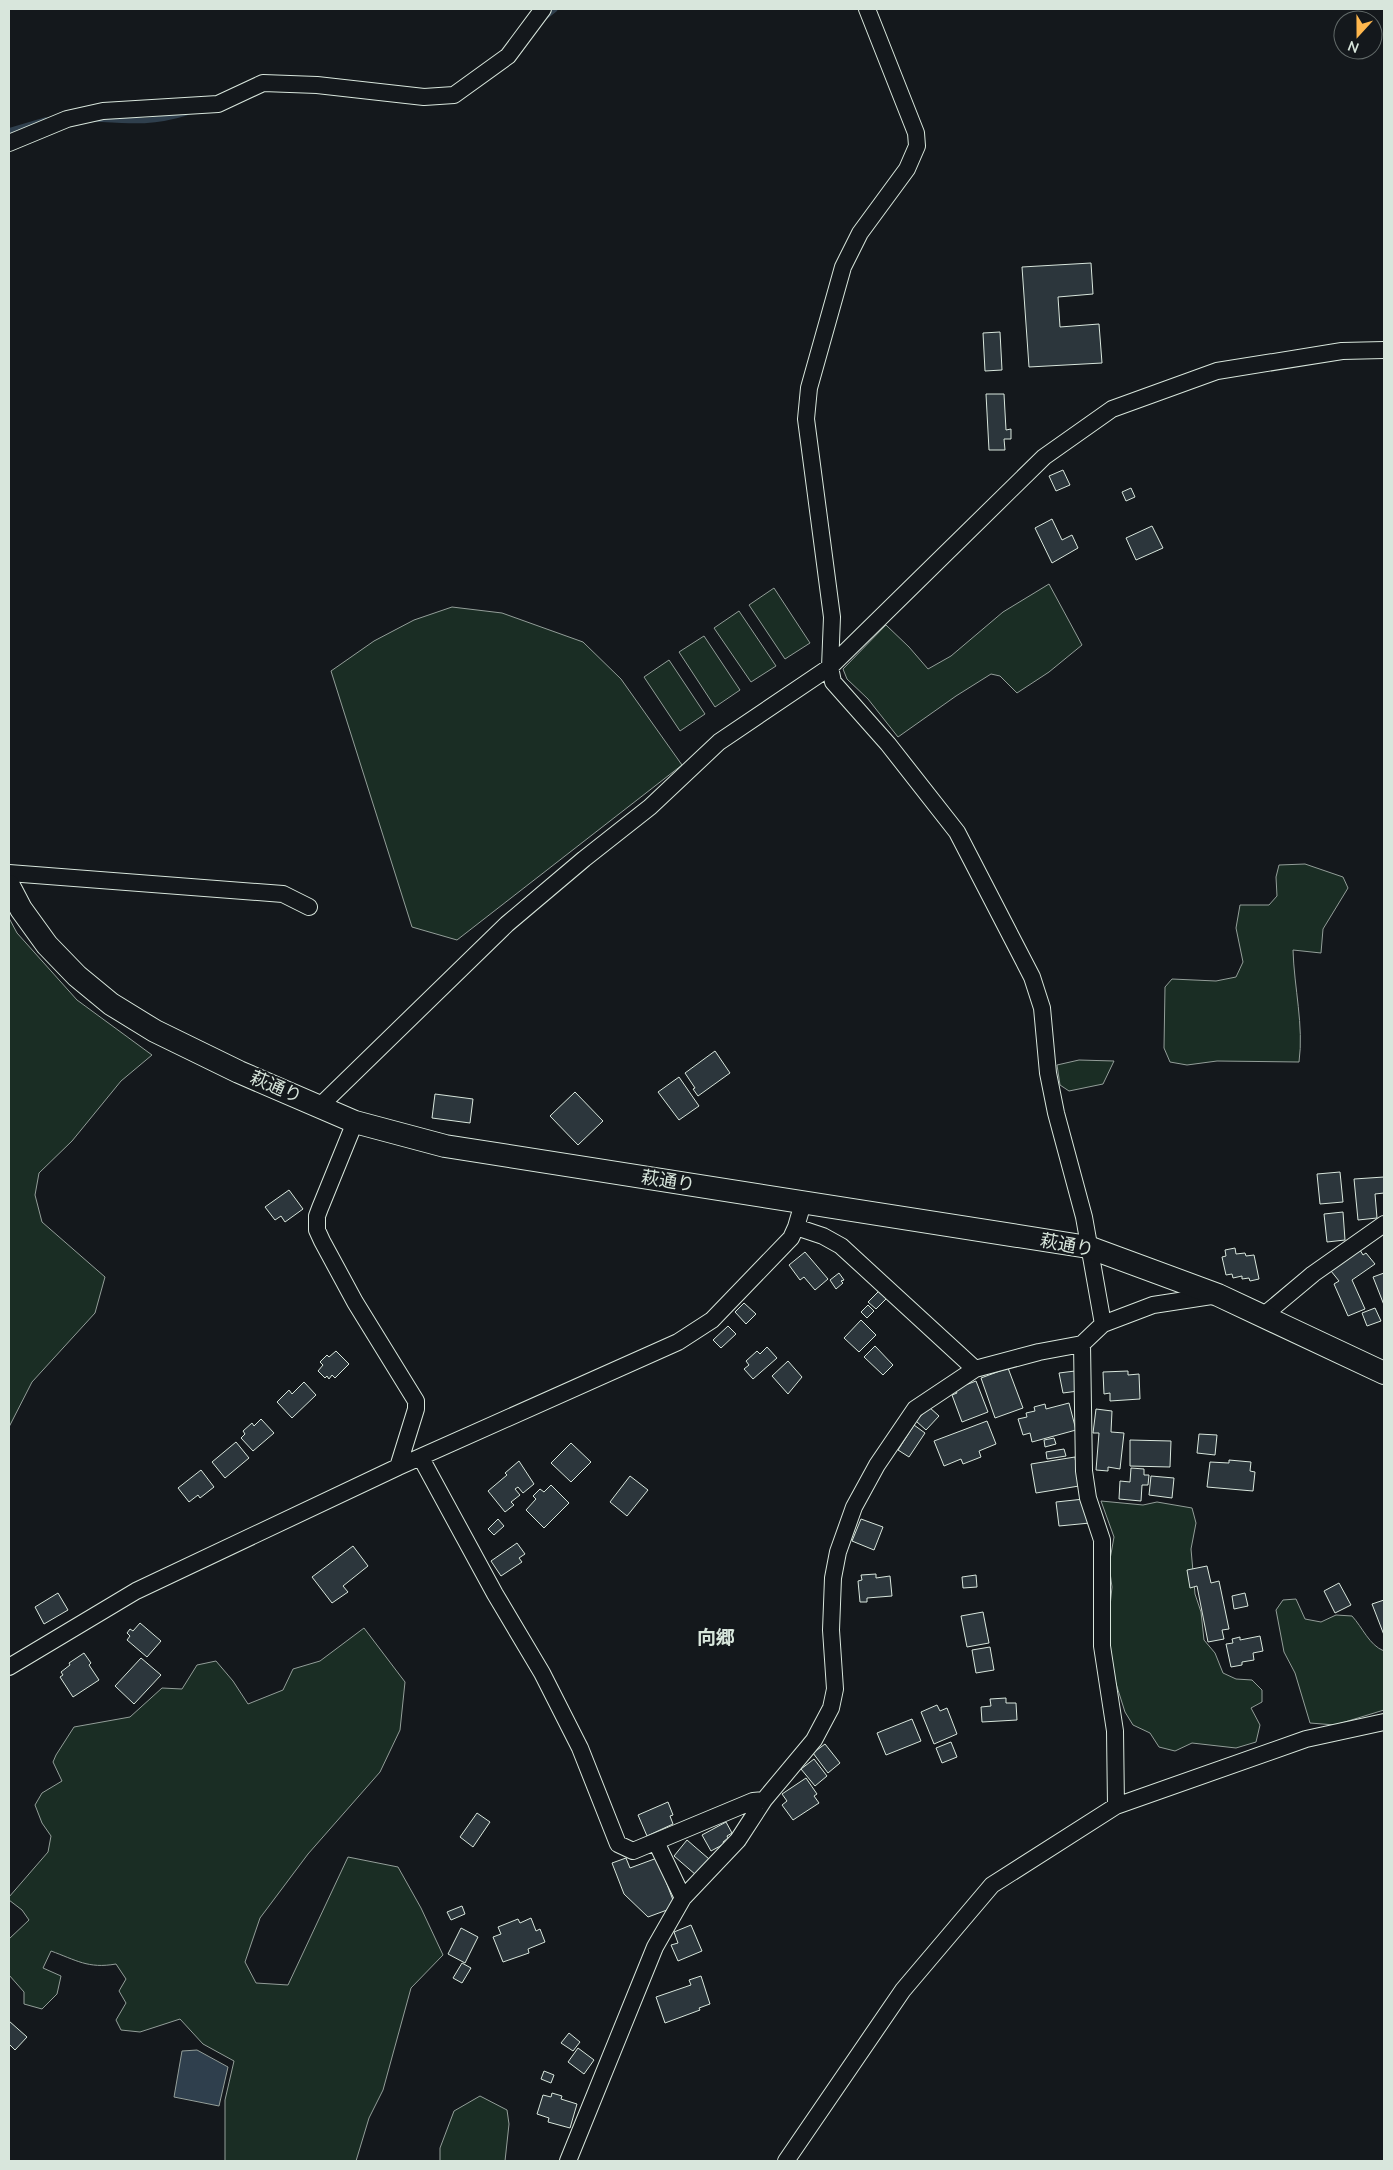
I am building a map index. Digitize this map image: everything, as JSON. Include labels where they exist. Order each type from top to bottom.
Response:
[{"type":"street","points":[[9,143],[67,119],[103,111],[218,104],[263,83],[317,85],[424,97],[454,95],[508,56],[543,9]]},
{"type":"street","points":[[867,9],[916,133],[918,146],[907,170],[860,233],[843,268],[809,388],[806,419],[832,617],[830,667],[833,682],[888,744],[957,832],[1032,977],[1042,1008],[1048,1073],[1056,1113],[1084,1217],[1103,1324]]},
{"type":"street","points":[[320,1106],[508,924],[584,859],[650,807],[719,742],[830,667],[1044,457],[1112,409],[1217,371],[1342,351],[1384,350]]},
{"type":"street","points":[[9,873],[283,894],[309,907]]},
{"type":"street","name":"萩通り","points":[[9,886],[21,910],[47,945],[77,976],[111,1004],[155,1031],[238,1072],[354,1122],[445,1146],[1088,1247],[1218,1296],[1384,1373]]},
{"type":"street","points":[[354,1122],[320,1208],[317,1230],[355,1302],[416,1401],[416,1409],[398,1468]]},
{"type":"street","points":[[9,1667],[136,1591],[398,1468],[678,1342],[712,1320],[791,1238],[803,1203]]},
{"type":"street","points":[[1263,1316],[1313,1274],[1384,1224]]},
{"type":"street","points":[[796,1227],[823,1236],[841,1246],[975,1369]]},
{"type":"street","points":[[568,2161],[655,1947],[683,1898],[738,1840],[764,1800],[814,1740],[831,1708],[835,1689],[830,1630],[832,1578],[838,1552],[854,1507],[877,1465],[915,1409],[975,1369],[1039,1352],[1082,1344],[1103,1324],[1154,1305],[1218,1296]]},
{"type":"street","points":[[1082,1344],[1084,1471],[1088,1498],[1102,1540],[1102,1646],[1115,1731],[1116,1806]]},
{"type":"street","points":[[421,1458],[495,1594],[542,1673],[580,1748],[618,1844],[633,1851],[753,1801],[764,1800]]},
{"type":"street","points":[[786,2161],[902,1990],[992,1885],[1116,1806],[1306,1739],[1384,1722]]},
{"type":"street","points":[[656,1842],[683,1898]]},
{"type":"green space","points":[[1049,584],[1082,645],[1049,672],[1017,693],[1000,676],[991,674],[898,737],[868,699],[847,679],[843,669],[886,625],[928,669],[951,656],[1003,612]]},
{"type":"green space","points":[[774,588],[810,643],[785,659],[749,605]]},
{"type":"green space","points":[[452,607],[502,613],[583,642],[621,679],[682,765],[457,940],[412,927],[331,671],[374,641],[414,620]]},
{"type":"green space","points":[[739,611],[776,666],[751,682],[714,628]]},
{"type":"green space","points":[[704,636],[740,690],[715,707],[679,652]]},
{"type":"green space","points":[[669,660],[705,714],[680,731],[644,677]]},
{"type":"green space","points":[[1305,864],[1343,877],[1348,888],[1323,929],[1321,953],[1293,950],[1300,1020],[1299,1062],[1217,1061],[1187,1065],[1170,1062],[1164,1048],[1165,987],[1172,979],[1216,981],[1236,977],[1243,962],[1236,928],[1240,905],[1269,905],[1277,896],[1276,877],[1279,865]]},
{"type":"green space","points":[[9,918],[17,933],[77,1000],[152,1055],[121,1081],[72,1141],[39,1173],[35,1195],[42,1222],[105,1277],[95,1313],[32,1382],[9,1427]]},
{"type":"green space","points":[[1079,1060],[1114,1061],[1103,1084],[1069,1091],[1060,1085],[1057,1065]]},
{"type":"green space","points":[[1101,1501],[1143,1505],[1157,1502],[1192,1508],[1196,1523],[1191,1549],[1195,1594],[1201,1612],[1204,1640],[1215,1653],[1223,1673],[1236,1679],[1252,1680],[1262,1690],[1262,1702],[1251,1708],[1260,1725],[1256,1742],[1236,1748],[1192,1743],[1175,1751],[1159,1747],[1150,1733],[1133,1725],[1125,1712],[1112,1671],[1107,1636],[1112,1587],[1109,1565],[1114,1537]]},
{"type":"green space","points":[[1296,1599],[1305,1619],[1321,1622],[1336,1615],[1352,1616],[1374,1645],[1384,1651],[1384,1710],[1335,1725],[1310,1723],[1295,1673],[1284,1652],[1276,1610],[1283,1600]]},
{"type":"green space","points":[[364,1628],[405,1682],[400,1730],[380,1772],[308,1854],[260,1918],[245,1962],[256,1983],[288,1985],[348,1857],[398,1867],[421,1908],[443,1955],[411,1988],[383,2090],[369,2118],[356,2161],[225,2161],[225,2100],[234,2061],[203,2044],[180,2019],[140,2032],[121,2030],[116,2020],[126,2003],[119,1991],[126,1979],[116,1964],[90,1964],[51,1951],[43,1968],[61,1976],[57,1994],[42,2009],[24,2004],[24,1992],[9,1975],[9,1939],[29,1920],[22,1910],[9,1900],[9,1897],[48,1852],[51,1836],[42,1823],[35,1805],[42,1793],[62,1781],[53,1762],[74,1727],[130,1717],[162,1688],[182,1689],[197,1665],[216,1661],[233,1681],[248,1704],[283,1690],[293,1669],[320,1661]]},
{"type":"green space","points":[[480,2096],[507,2110],[509,2124],[505,2161],[440,2161],[440,2148],[454,2111]]},
{"type":"water","points":[[197,2050],[228,2067],[219,2106],[174,2097],[182,2051]]},
{"type":"building","points":[[1091,263],[1093,294],[1058,297],[1060,327],[1099,324],[1102,363],[1029,367],[1022,267]]},
{"type":"building","points":[[1000,332],[1002,370],[985,371],[983,333]]},
{"type":"building","points":[[986,394],[1004,394],[1006,430],[1011,429],[1011,439],[1004,439],[1005,450],[989,450]]},
{"type":"building","points":[[1063,470],[1070,485],[1056,491],[1049,476]]},
{"type":"building","points":[[1131,488],[1135,497],[1126,501],[1122,492]]},
{"type":"building","points":[[1052,519],[1062,540],[1072,535],[1078,548],[1052,563],[1035,528]]},
{"type":"building","points":[[1152,526],[1163,548],[1136,560],[1126,538]]},
{"type":"building","points":[[715,1051],[730,1073],[698,1096],[685,1073]]},
{"type":"building","points":[[679,1077],[699,1106],[679,1120],[658,1092]]},
{"type":"building","points":[[575,1092],[603,1121],[578,1145],[550,1116]]},
{"type":"building","points":[[435,1094],[473,1099],[470,1123],[432,1118]]},
{"type":"building","points":[[1340,1172],[1343,1202],[1320,1204],[1317,1174]]},
{"type":"building","points":[[1384,1177],[1384,1193],[1375,1194],[1377,1218],[1358,1220],[1354,1179]]},
{"type":"building","points":[[289,1190],[303,1209],[285,1222],[281,1216],[275,1220],[265,1207]]},
{"type":"building","points":[[1343,1212],[1345,1240],[1327,1242],[1324,1214]]},
{"type":"building","points":[[1235,1248],[1236,1254],[1254,1255],[1259,1279],[1250,1281],[1249,1278],[1242,1279],[1242,1276],[1233,1278],[1232,1274],[1226,1275],[1222,1257],[1226,1256],[1225,1250]]},
{"type":"building","points":[[1360,1250],[1363,1255],[1366,1253],[1375,1264],[1352,1280],[1365,1309],[1348,1316],[1334,1284],[1339,1281],[1331,1271]]},
{"type":"building","points":[[805,1252],[828,1279],[815,1290],[804,1277],[800,1280],[789,1265]]},
{"type":"building","points":[[839,1273],[844,1280],[841,1281],[843,1283],[836,1289],[830,1280]]},
{"type":"building","points":[[1384,1273],[1384,1305],[1373,1277]]},
{"type":"building","points":[[879,1291],[887,1298],[876,1309],[868,1302]]},
{"type":"building","points":[[744,1303],[756,1314],[746,1324],[735,1312]]},
{"type":"building","points":[[868,1305],[874,1311],[867,1318],[861,1312]]},
{"type":"building","points":[[1375,1308],[1381,1321],[1367,1326],[1362,1313]]},
{"type":"building","points":[[861,1320],[876,1335],[859,1352],[844,1338]]},
{"type":"building","points":[[728,1326],[736,1334],[721,1348],[713,1340]]},
{"type":"building","points":[[875,1346],[893,1365],[883,1375],[864,1357]]},
{"type":"building","points":[[767,1347],[777,1358],[753,1379],[744,1369],[749,1365],[746,1361],[757,1351],[760,1354]]},
{"type":"building","points":[[336,1351],[349,1364],[335,1378],[332,1375],[329,1379],[327,1376],[325,1378],[318,1371],[323,1365],[320,1362],[327,1355],[329,1357]]},
{"type":"building","points":[[788,1361],[802,1377],[788,1394],[772,1376]]},
{"type":"building","points":[[1008,1368],[1023,1408],[995,1418],[981,1378]]},
{"type":"building","points":[[1075,1371],[1078,1391],[1063,1393],[1059,1373]]},
{"type":"building","points":[[1128,1371],[1128,1375],[1139,1374],[1140,1399],[1110,1401],[1110,1393],[1104,1394],[1103,1372]]},
{"type":"building","points":[[976,1381],[988,1412],[962,1422],[952,1395],[957,1393],[955,1389]]},
{"type":"building","points":[[304,1382],[316,1395],[292,1418],[277,1402],[289,1390],[292,1394]]},
{"type":"building","points":[[1069,1403],[1076,1430],[1032,1442],[1030,1433],[1023,1435],[1018,1419],[1027,1417],[1026,1413],[1035,1411],[1034,1407],[1045,1404],[1046,1409]]},
{"type":"building","points":[[929,1407],[939,1416],[926,1430],[916,1421]]},
{"type":"building","points":[[1096,1409],[1112,1411],[1111,1432],[1124,1433],[1120,1469],[1108,1467],[1108,1471],[1096,1470],[1099,1433],[1093,1433]]},
{"type":"building","points":[[261,1419],[274,1433],[253,1451],[241,1438],[245,1434],[243,1431],[252,1423],[254,1426]]},
{"type":"building","points":[[987,1421],[996,1444],[979,1451],[981,1457],[963,1464],[961,1459],[944,1466],[934,1441]]},
{"type":"building","points":[[914,1425],[925,1433],[909,1457],[898,1450]]},
{"type":"building","points":[[1199,1434],[1217,1435],[1215,1455],[1197,1453]]},
{"type":"building","points":[[1054,1438],[1056,1444],[1045,1447],[1044,1440]]},
{"type":"building","points":[[1130,1440],[1171,1441],[1170,1467],[1130,1466]]},
{"type":"building","points":[[236,1442],[249,1458],[225,1478],[212,1462]]},
{"type":"building","points":[[571,1443],[591,1462],[571,1482],[551,1463]]},
{"type":"building","points":[[1064,1449],[1066,1456],[1047,1459],[1046,1452]]},
{"type":"building","points":[[1075,1457],[1079,1486],[1036,1493],[1031,1464]]},
{"type":"building","points":[[1229,1460],[1251,1462],[1250,1471],[1255,1472],[1253,1491],[1207,1487],[1210,1462],[1229,1463]]},
{"type":"building","points":[[519,1461],[534,1484],[523,1493],[518,1487],[515,1489],[520,1495],[511,1502],[514,1505],[505,1512],[488,1491],[507,1475],[505,1473]]},
{"type":"building","points":[[1131,1468],[1144,1469],[1144,1475],[1149,1475],[1148,1485],[1142,1485],[1141,1501],[1119,1499],[1120,1481],[1130,1482]]},
{"type":"building","points":[[201,1470],[214,1487],[200,1498],[198,1495],[189,1502],[178,1488]]},
{"type":"building","points":[[630,1476],[648,1490],[627,1516],[610,1502]]},
{"type":"building","points":[[1151,1476],[1174,1478],[1172,1498],[1149,1495]]},
{"type":"building","points":[[551,1485],[569,1503],[544,1528],[526,1510],[536,1499],[533,1496],[540,1489],[544,1492]]},
{"type":"building","points":[[1084,1499],[1090,1523],[1059,1526],[1056,1502]]},
{"type":"building","points":[[498,1519],[504,1526],[494,1535],[488,1529]]},
{"type":"building","points":[[861,1519],[883,1527],[874,1550],[852,1541]]},
{"type":"building","points":[[517,1543],[525,1554],[519,1558],[522,1562],[501,1576],[491,1561]]},
{"type":"building","points":[[353,1546],[368,1566],[343,1586],[348,1592],[332,1603],[312,1577]]},
{"type":"building","points":[[1207,1566],[1211,1583],[1219,1581],[1229,1629],[1222,1630],[1224,1639],[1208,1642],[1197,1586],[1190,1588],[1187,1570]]},
{"type":"building","points":[[876,1574],[876,1578],[890,1576],[892,1596],[867,1598],[867,1602],[860,1602],[858,1581],[862,1580],[861,1575]]},
{"type":"building","points":[[976,1575],[977,1587],[963,1588],[962,1577]]},
{"type":"building","points":[[1339,1583],[1351,1605],[1335,1613],[1324,1591]]},
{"type":"building","points":[[58,1593],[68,1610],[44,1624],[35,1607]]},
{"type":"building","points":[[1245,1593],[1248,1606],[1234,1609],[1232,1596]]},
{"type":"building","points":[[1384,1600],[1384,1635],[1372,1604]]},
{"type":"building","points":[[983,1612],[989,1643],[967,1647],[961,1616]]},
{"type":"building","points":[[140,1623],[161,1641],[147,1657],[127,1640],[130,1636],[127,1633],[130,1629],[133,1631]]},
{"type":"building","points":[[1260,1636],[1263,1651],[1253,1653],[1254,1660],[1242,1662],[1242,1665],[1231,1667],[1226,1644],[1233,1643],[1232,1639],[1240,1637],[1240,1640]]},
{"type":"building","points":[[990,1647],[994,1670],[976,1673],[972,1650]]},
{"type":"building","points":[[84,1653],[99,1680],[73,1697],[60,1677],[63,1675],[61,1672],[70,1665],[69,1663]]},
{"type":"building","points":[[141,1658],[161,1675],[134,1704],[115,1686]]},
{"type":"building","points":[[1006,1698],[1006,1703],[1016,1703],[1017,1720],[982,1722],[981,1707],[991,1706],[990,1699]]},
{"type":"building","points":[[937,1705],[940,1711],[947,1708],[957,1734],[934,1744],[921,1712]]},
{"type":"building","points":[[912,1719],[921,1741],[886,1755],[877,1733]]},
{"type":"building","points":[[951,1742],[957,1757],[942,1763],[936,1748]]},
{"type":"building","points":[[825,1744],[840,1763],[828,1773],[813,1753]]},
{"type":"building","points":[[814,1759],[827,1776],[815,1786],[801,1769]]},
{"type":"building","points":[[806,1778],[817,1794],[814,1796],[819,1803],[793,1820],[782,1805],[787,1801],[782,1794]]},
{"type":"building","points":[[668,1802],[673,1815],[670,1816],[673,1824],[647,1836],[638,1815]]},
{"type":"building","points":[[477,1813],[490,1822],[473,1847],[460,1837]]},
{"type":"building","points":[[726,1822],[732,1833],[727,1836],[728,1838],[723,1842],[724,1844],[711,1851],[702,1835]]},
{"type":"building","points":[[687,1840],[709,1859],[696,1875],[674,1856]]},
{"type":"building","points":[[626,1858],[630,1868],[657,1858],[673,1900],[667,1910],[648,1917],[624,1894],[612,1863]]},
{"type":"building","points":[[462,1906],[465,1914],[451,1920],[447,1912]]},
{"type":"building","points":[[531,1918],[536,1931],[540,1929],[545,1942],[528,1949],[529,1953],[503,1962],[493,1937],[501,1934],[498,1927],[518,1919],[520,1923]]},
{"type":"building","points":[[691,1925],[702,1951],[678,1961],[671,1945],[678,1943],[674,1932]]},
{"type":"building","points":[[461,1928],[478,1937],[465,1963],[448,1954]]},
{"type":"building","points":[[462,1963],[471,1968],[462,1983],[453,1978]]},
{"type":"building","points":[[701,1976],[710,2004],[699,2008],[700,2010],[665,2023],[656,1997],[691,1985],[689,1980]]},
{"type":"building","points":[[9,2021],[27,2037],[15,2050],[9,2044]]},
{"type":"building","points":[[569,2033],[580,2042],[573,2051],[561,2043]]},
{"type":"building","points":[[578,2048],[594,2060],[584,2074],[568,2062]]},
{"type":"building","points":[[544,2071],[554,2075],[551,2083],[541,2079]]},
{"type":"building","points":[[552,2093],[562,2096],[561,2099],[577,2104],[570,2128],[548,2122],[549,2118],[537,2114],[543,2095],[551,2097]]},
{"type":"waterway","points":[[545,17],[555,9]]},
{"type":"waterway","points":[[97,119],[153,120],[186,113]]},
{"type":"waterway","points":[[9,131],[46,120]]},
{"type":"district","name":"向郷","points":[[716,1638]]}]
